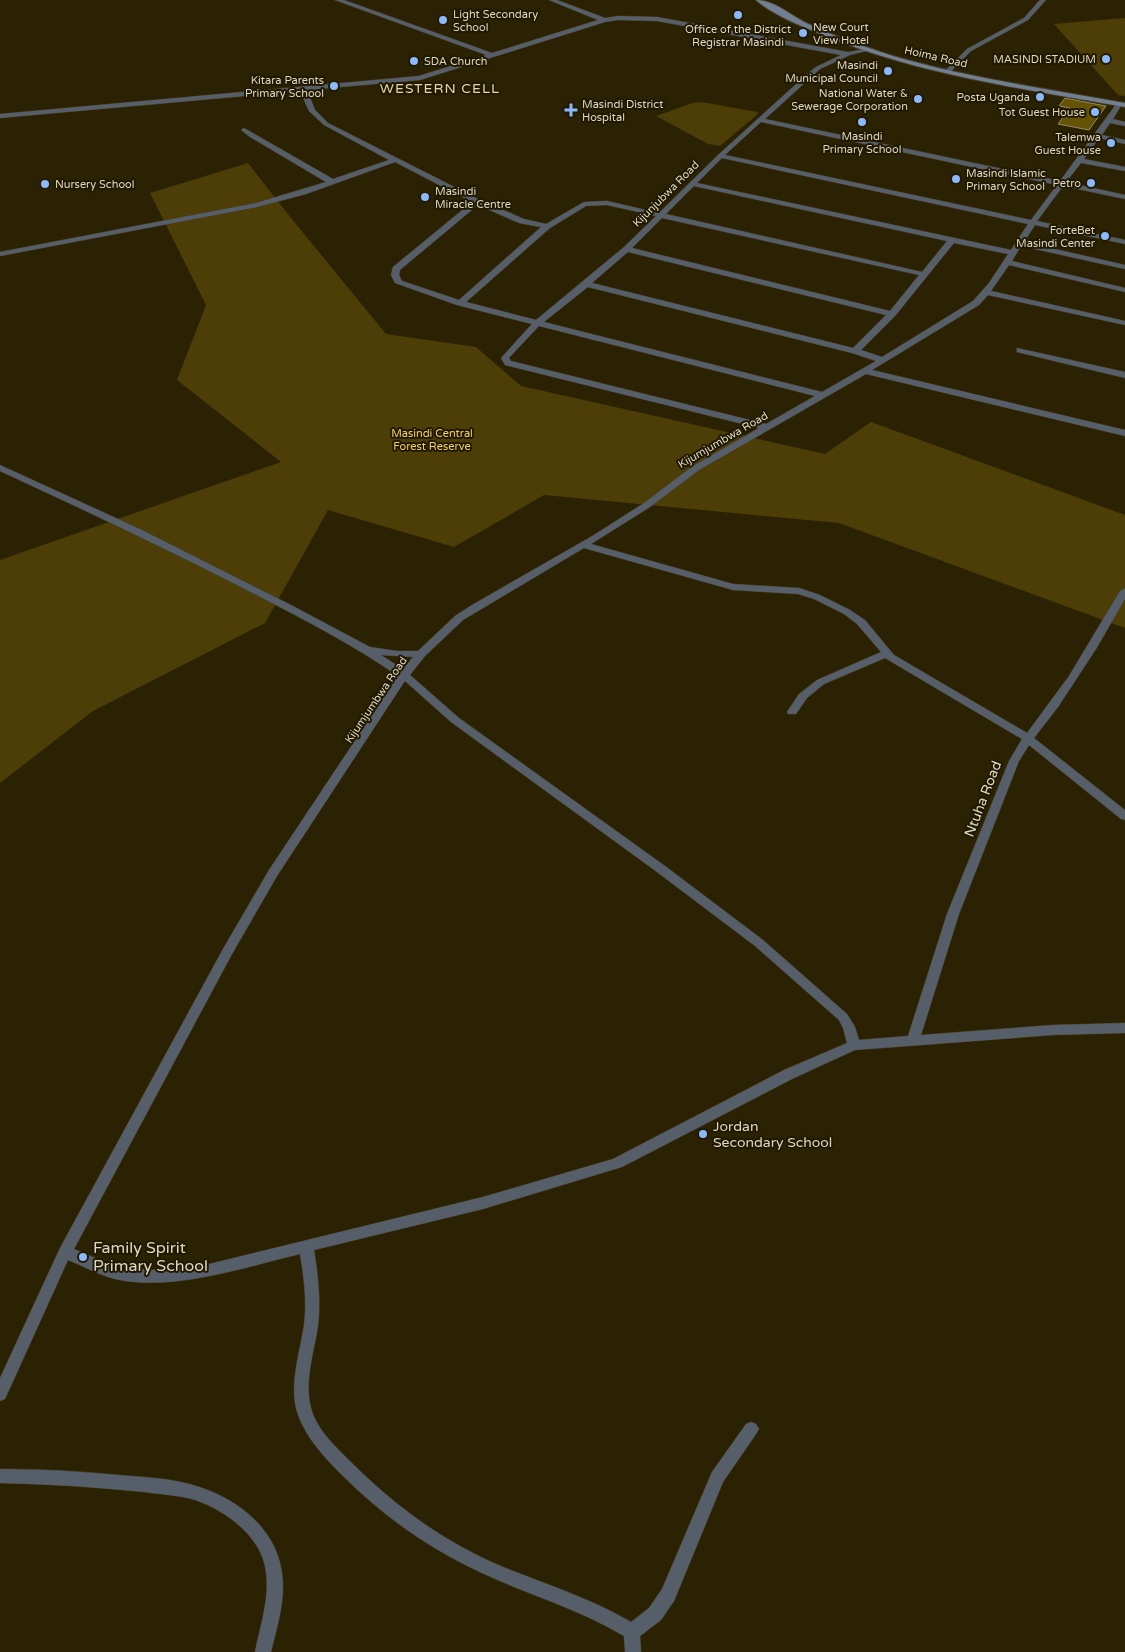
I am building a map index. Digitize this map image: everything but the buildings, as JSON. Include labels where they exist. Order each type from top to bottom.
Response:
[{"type":"main road","name":"Hoima Road","points":[[759,0],[816,31],[864,50],[947,72],[1122,104]]},
{"type":"street","points":[[338,0],[494,56]]},
{"type":"street","points":[[552,0],[604,20]]},
{"type":"street","points":[[947,72],[969,50],[1026,19],[1043,0]]},
{"type":"street","points":[[0,116],[420,78],[604,20],[657,19],[820,50],[848,54],[864,50]]},
{"type":"street","points":[[818,68],[820,50]]},
{"type":"street","name":"Kijunjubwa Road","points":[[766,427],[533,370],[508,363],[505,358],[537,323],[587,284],[626,249],[720,156],[818,68],[848,54]]},
{"type":"street","points":[[303,89],[312,111],[326,124],[477,202],[522,221],[547,226]]},
{"type":"street","name":"Kijumjumbwa Road","points":[[0,1394],[65,1252],[227,952],[273,873],[404,675],[421,654],[459,618],[647,506],[696,468],[865,371],[976,303],[987,292],[1033,222],[1108,120],[1122,104]]},
{"type":"street","points":[[760,120],[1125,197]]},
{"type":"street","points":[[1108,120],[1125,124]]},
{"type":"street","points":[[244,130],[332,182]]},
{"type":"street","points":[[1097,136],[1125,142]]},
{"type":"street","points":[[720,156],[1125,242]]},
{"type":"street","points":[[0,254],[257,205],[303,192],[395,160]]},
{"type":"street","points":[[1079,160],[1125,170]]},
{"type":"street","points":[[692,184],[1013,253]]},
{"type":"street","points":[[477,202],[396,269],[395,275],[399,283],[460,303],[667,354],[822,395]]},
{"type":"street","points":[[460,303],[547,226],[584,204],[596,202],[923,274]]},
{"type":"street","points":[[854,351],[892,314],[952,240]]},
{"type":"street","points":[[1019,243],[1125,267]]},
{"type":"street","points":[[626,249],[892,314]]},
{"type":"street","points":[[1006,262],[1124,288]]},
{"type":"street","points":[[587,284],[854,351],[883,360]]},
{"type":"street","points":[[987,292],[1125,323]]},
{"type":"street","points":[[1020,350],[1125,375]]},
{"type":"street","points":[[865,371],[1125,433]]},
{"type":"street","points":[[0,468],[147,537],[286,606],[366,649],[404,675],[456,720],[661,869],[759,943],[843,1017],[849,1027],[854,1045]]},
{"type":"street","points":[[582,545],[733,587],[788,590],[806,593],[855,617],[886,654],[1028,738],[1125,816]]},
{"type":"street","name":"Ntuha Road","points":[[913,1040],[953,914],[1014,760],[1028,738],[1036,730],[1066,688],[1125,591]]},
{"type":"street","points":[[366,649],[397,654],[421,654]]},
{"type":"street","points":[[792,712],[804,695],[826,679],[866,664],[886,654]]},
{"type":"street","points":[[65,1252],[115,1273],[152,1276],[202,1272],[483,1203],[616,1163],[789,1074],[854,1045],[1053,1030],[1125,1028]]},
{"type":"street","points":[[306,1247],[312,1286],[312,1314],[301,1396],[304,1411],[326,1447],[381,1502],[424,1534],[458,1554],[581,1604],[632,1632]]},
{"type":"street","points":[[632,1632],[655,1614],[668,1595],[717,1477],[751,1429]]},
{"type":"street","points":[[0,1476],[115,1481],[175,1489],[194,1492],[232,1510],[245,1519],[266,1546],[274,1571],[274,1600],[263,1652]]},
{"type":"street","points":[[632,1632],[633,1652]]},
{"type":"green space","name":"MASINDI STADIUM","points":[[1125,18],[1125,96],[1118,95],[1054,24]]},
{"type":"green space","points":[[702,102],[757,112],[758,114],[720,146],[708,144],[656,116],[693,103]]},
{"type":"green space","name":"Masindi Central Forest Reserve","points":[[248,163],[386,334],[476,347],[521,386],[825,454],[871,422],[1125,515],[1125,628],[839,523],[544,495],[454,547],[328,510],[265,623],[93,711],[0,783],[0,560],[281,462],[177,380],[206,305],[150,193]]},
{"type":"place","name":"Office of the District Registrar Masindi","points":[[738,15]]},
{"type":"place","name":"Light Secondary School","points":[[443,20]]},
{"type":"place","name":"New Court View Hotel","points":[[803,33]]},
{"type":"place","name":"MASINDI STADIUM","points":[[1106,59]]},
{"type":"place","name":"SDA Church","points":[[414,61]]},
{"type":"place","name":"Masindi Municipal Council","points":[[888,71]]},
{"type":"place","name":"Kitara Parents Primary School","points":[[334,86]]},
{"type":"place","name":"Posta Uganda","points":[[1040,97]]},
{"type":"place","name":"National Water & Sewerage Corporation","points":[[918,99]]},
{"type":"place","name":"Masindi District Hospital","points":[[571,110]]},
{"type":"place","name":"Tot Guest House","points":[[1095,112]]},
{"type":"place","name":"Masindi Primary School","points":[[862,122]]},
{"type":"place","name":"Talemwa Guest House","points":[[1111,143]]},
{"type":"place","name":"Masindi Islamic Primary School","points":[[956,179]]},
{"type":"place","name":"Petro","points":[[1091,183]]},
{"type":"place","name":"Nursery School","points":[[45,184]]},
{"type":"place","name":"Masindi Miracle Centre","points":[[425,197]]},
{"type":"place","name":"ForteBet Masindi Center","points":[[1105,236]]},
{"type":"place","name":"Jordan Secondary School","points":[[703,1134]]},
{"type":"place","name":"Family Spirit Primary School","points":[[83,1257]]},
{"type":"district","name":"WESTERN CELL","points":[[440,88]]}]
